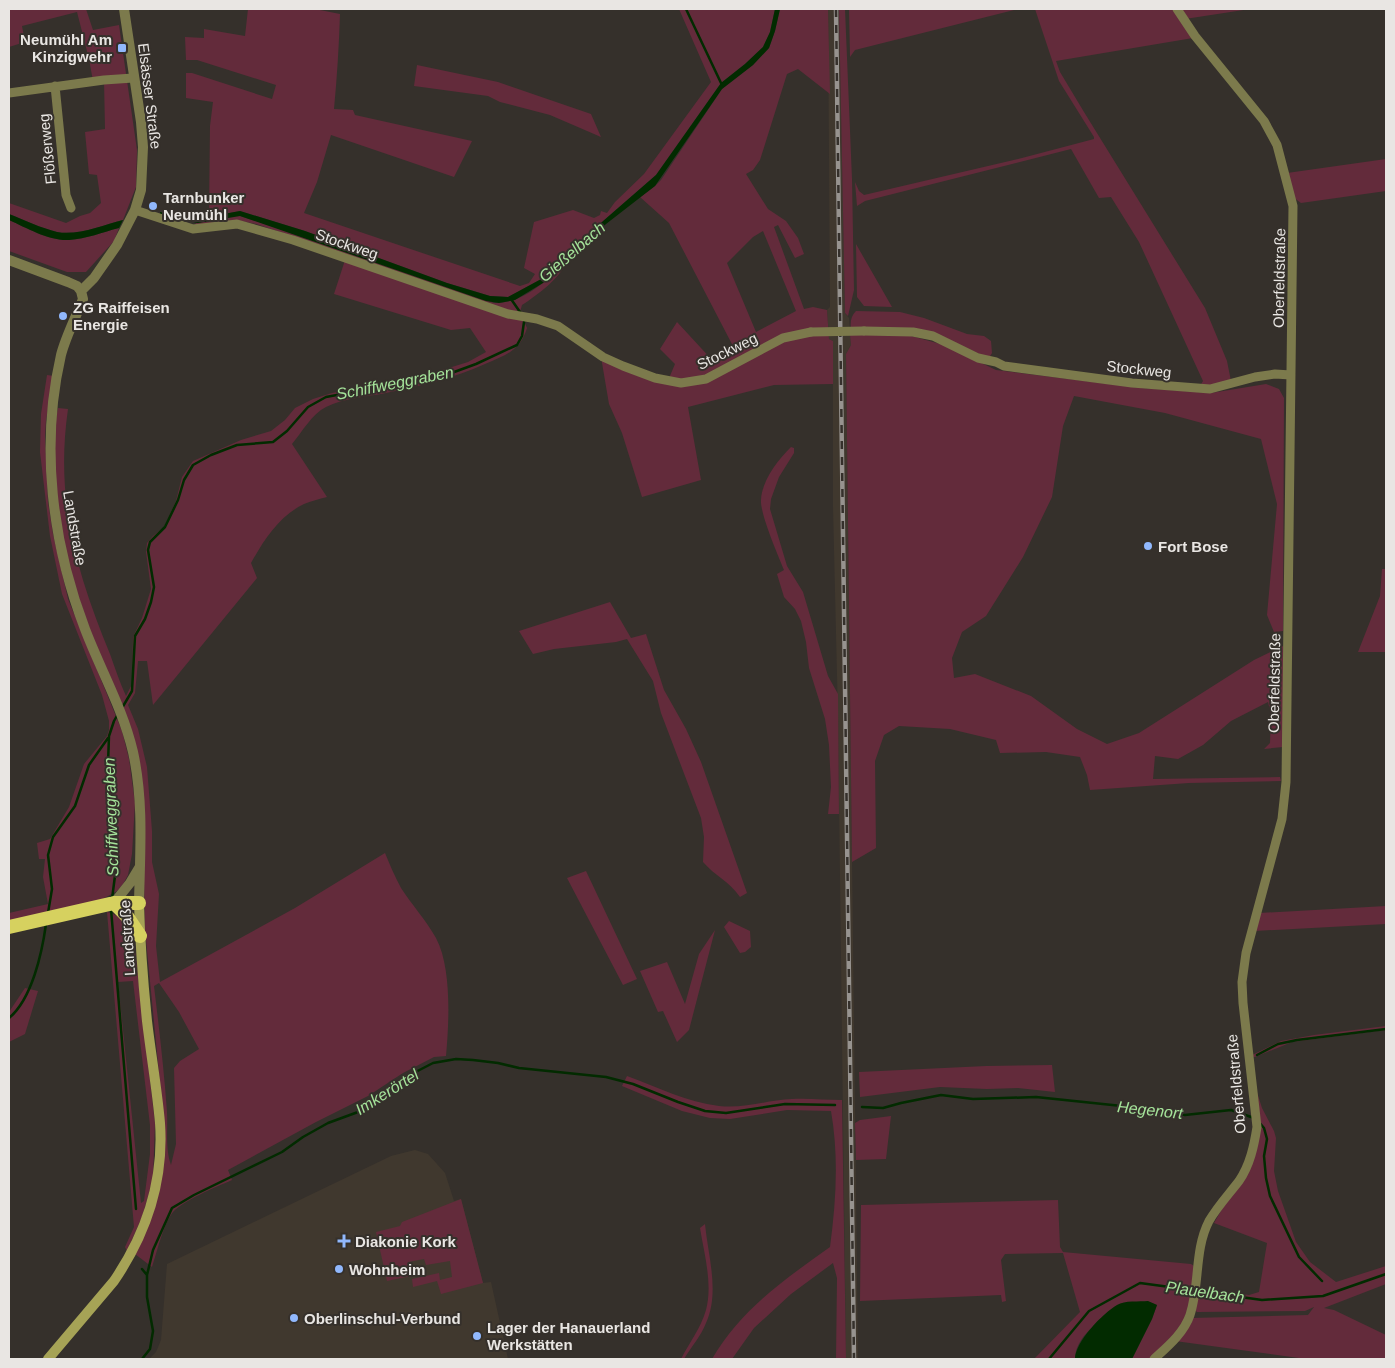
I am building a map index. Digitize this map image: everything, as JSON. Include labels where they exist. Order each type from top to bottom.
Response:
[{"type":"highway","points":[[9,927],[114,904],[139,903]]},
{"type":"highway","points":[[114,904],[126,915],[140,936]]},
{"type":"main road","name":"Landstraße","points":[[48,1359],[124,1267],[142,1234],[152,1205],[159,1165],[160,1123],[147,1019],[139,903]]},
{"type":"street","name":"Elsässer Straße","points":[[81,291],[94,278],[117,245],[135,210],[141,190],[143,147],[141,122],[124,9]]},
{"type":"street","name":"Oberfeldstraße","points":[[1154,1359],[1182,1329],[1190,1316],[1206,1228],[1216,1211],[1240,1180],[1252,1152],[1256,1127],[1242,982],[1246,953],[1282,819],[1286,782],[1293,206],[1277,145],[1264,121],[1195,36],[1177,9]]},
{"type":"street","points":[[9,93],[54,86],[133,78]]},
{"type":"street","name":"Flößerweg","points":[[54,86],[66,195],[71,208]]},
{"type":"street","name":"Stockweg","points":[[135,210],[193,229],[237,224],[293,240],[508,314],[537,319],[558,326],[604,357],[623,366],[654,378],[681,383],[706,379],[783,338],[811,332],[864,330],[913,332],[934,336],[978,358],[1004,366],[1132,383],[1210,389],[1255,377],[1275,374],[1291,375]]},
{"type":"street","points":[[9,260],[68,282],[77,286],[81,291]]},
{"type":"street","name":"Landstraße","points":[[81,291],[83,298],[62,353],[52,406],[50,464],[59,538],[72,595],[122,717],[132,751],[139,787],[139,903]]},
{"type":"street","points":[[114,904],[130,883],[139,867]]},
{"type":"shaded area","points":[[9,9],[86,9],[93,30],[119,25],[137,150],[136,187],[123,220],[82,231],[65,233],[45,228],[9,214],[9,203],[66,223],[90,213],[101,203],[97,175],[89,174],[85,132],[105,129],[104,80],[93,81],[77,12],[22,26],[25,42],[9,47]]},
{"type":"shaded area","points":[[248,9],[315,9],[340,14],[334,109],[353,110],[355,115],[472,141],[454,177],[331,135],[317,182],[304,213],[520,286],[529,283],[535,274],[524,268],[534,222],[573,210],[594,218],[600,215],[601,211],[607,213],[615,202],[644,174],[711,82],[679,9],[775,9],[770,32],[763,47],[721,83],[656,175],[602,222],[545,277],[508,297],[490,296],[447,283],[305,231],[240,211],[197,218],[209,213],[210,126],[213,102],[186,98],[186,73],[192,73],[272,99],[276,85],[197,60],[186,60],[185,37],[204,38],[204,29],[245,36]]},
{"type":"shaded area","points":[[780,9],[828,9],[830,94],[798,69],[787,74],[760,160],[753,170],[746,174],[768,209],[786,221],[798,238],[804,254],[795,258],[778,225],[774,227],[804,309],[813,307],[827,310],[829,339],[833,341],[833,384],[774,385],[688,407],[701,480],[642,497],[622,433],[609,404],[601,357],[667,383],[675,364],[660,349],[677,322],[713,361],[734,348],[669,223],[640,197],[661,180],[722,89],[753,65],[769,48]],"holes":[[[763,231],[796,311],[756,332],[727,263],[753,237]]]},
{"type":"shaded area","points":[[828,9],[839,9],[845,313],[849,318],[851,345],[846,354],[858,1359],[846,1359],[838,717],[833,507],[833,341],[829,339],[827,310],[830,307]]},
{"type":"shaded area","points":[[839,9],[845,9],[852,179],[854,290],[848,316],[845,313]]},
{"type":"shaded area","points":[[849,9],[1018,9],[855,50],[850,57]]},
{"type":"shaded area","points":[[1035,9],[1174,9],[1193,38],[1056,61],[1060,72],[1084,112],[1205,308],[1227,361],[1231,381],[1212,386],[1200,386],[1203,381],[1139,242],[1111,197],[1099,198],[1071,149],[865,201],[857,206],[855,182],[859,191],[864,195],[1094,139],[1059,81]]},
{"type":"shaded area","points":[[1179,9],[1250,9],[1185,19]]},
{"type":"shaded area","points":[[417,65],[498,82],[591,114],[601,137],[550,115],[500,102],[488,96],[414,86]]},
{"type":"shaded area","points":[[1386,159],[1386,191],[1301,203],[1293,197],[1287,173]]},
{"type":"shaded area","points":[[240,216],[494,303],[505,302],[525,295],[544,282],[568,260],[560,273],[542,291],[522,305],[520,312],[527,328],[520,342],[506,355],[449,377],[340,402],[326,407],[316,414],[292,444],[327,497],[295,509],[273,529],[251,563],[257,578],[153,705],[147,661],[138,661],[135,693],[128,705],[138,729],[147,767],[152,831],[152,862],[159,894],[156,946],[160,982],[295,908],[385,853],[401,888],[436,938],[445,964],[448,996],[446,1056],[434,1057],[403,1073],[368,1096],[228,1170],[232,1180],[192,1198],[178,1207],[169,1217],[152,1267],[135,1254],[147,1229],[163,1114],[145,930],[142,781],[71,575],[62,538],[55,476],[55,424],[58,408],[68,409],[64,474],[71,534],[78,564],[126,696],[132,684],[133,637],[142,618],[151,589],[146,552],[147,543],[164,527],[176,501],[182,477],[193,461],[241,440],[271,431],[285,420],[295,408],[313,399],[332,393],[436,372],[468,362],[486,352],[470,328],[451,330],[334,294],[346,257],[256,224],[236,220],[195,225],[196,223]],"holes":[[[159,983],[179,1012],[199,1049],[180,1061],[174,1068],[176,1144],[171,1165],[168,1152],[166,1096],[154,986]]]},
{"type":"shaded area","points":[[9,220],[38,233],[61,240],[82,238],[119,228],[114,241],[86,272],[67,272],[9,251]]},
{"type":"shaded area","points":[[856,244],[892,307],[864,306],[857,297]]},
{"type":"shaded area","points":[[856,311],[900,312],[924,318],[967,334],[984,336],[991,341],[992,353],[989,358],[945,338],[851,329],[851,319]]},
{"type":"shaded area","points":[[904,334],[944,345],[996,370],[1141,388],[1211,393],[1266,384],[1279,389],[1284,398],[1283,631],[1274,632],[1267,615],[1277,504],[1261,439],[1165,413],[1074,396],[1063,426],[1052,497],[1023,557],[986,616],[962,632],[952,658],[954,678],[975,674],[1031,696],[1077,729],[1107,744],[1139,733],[1254,660],[1283,646],[1283,747],[1264,749],[1270,743],[1271,715],[1268,702],[1231,721],[1203,745],[1178,759],[1155,756],[1153,779],[1280,777],[1281,781],[1189,783],[1090,790],[1080,757],[1046,752],[1000,753],[996,740],[950,729],[899,726],[884,735],[875,761],[876,848],[852,862],[846,354],[851,345],[850,335]]},
{"type":"shaded area","points":[[47,375],[54,376],[45,436],[48,502],[53,534],[68,599],[122,731],[129,759],[135,803],[132,854],[128,875],[123,884],[117,891],[99,901],[9,922],[9,913],[48,904],[43,877],[45,859],[39,859],[37,843],[50,839],[69,807],[84,764],[107,736],[109,730],[109,721],[102,695],[62,594],[50,536],[40,452],[41,414]]},
{"type":"shaded area","points":[[791,447],[794,448],[794,453],[779,477],[771,499],[770,509],[787,566],[803,592],[828,676],[838,694],[839,814],[828,814],[831,787],[829,745],[825,719],[809,668],[801,621],[795,609],[784,597],[777,574],[784,570],[761,506],[764,485],[776,464]]},
{"type":"shaded area","points":[[1382,569],[1386,569],[1386,652],[1358,652],[1380,596]]},
{"type":"shaded area","points":[[610,602],[631,638],[646,634],[664,690],[686,729],[701,762],[747,893],[740,897],[703,862],[704,837],[701,818],[661,713],[653,681],[627,639],[554,649],[533,654],[519,631]]},
{"type":"shaded area","points":[[586,871],[637,979],[623,985],[567,878]]},
{"type":"shaded area","points":[[1386,906],[1386,924],[1254,931],[1259,913]]},
{"type":"shaded area","points":[[107,912],[117,916],[125,923],[134,942],[155,1123],[153,1179],[142,1217],[127,1251],[125,1247],[134,1227]],"holes":[[[133,981],[150,1125],[150,1154],[144,1201],[141,1203],[118,982]]]},
{"type":"shaded area","points":[[729,921],[750,931],[751,947],[745,952],[740,953],[724,927]]},
{"type":"shaded area","points":[[715,930],[689,1030],[677,1042],[663,1011],[658,1012],[640,971],[667,962],[685,1004],[699,954]]},
{"type":"shaded area","points":[[25,988],[38,991],[25,1034],[9,1042],[9,1012]]},
{"type":"shaded area","points":[[1386,1026],[1386,1030],[1292,1042],[1255,1057],[1250,1056],[1281,1041]]},
{"type":"shaded area","points":[[1052,1065],[1055,1092],[1018,1088],[940,1087],[860,1097],[859,1072]]},
{"type":"shaded area","points":[[627,1076],[684,1098],[719,1106],[728,1107],[792,1099],[842,1100],[846,1359],[836,1359],[837,1278],[833,1263],[791,1294],[754,1328],[732,1359],[712,1359],[736,1325],[750,1310],[796,1271],[830,1247],[836,1179],[834,1128],[831,1111],[787,1110],[730,1119],[710,1118],[682,1111],[622,1086]]},
{"type":"shaded area","points":[[1254,1083],[1262,1108],[1276,1138],[1274,1171],[1278,1191],[1296,1242],[1310,1262],[1336,1282],[1386,1266],[1386,1284],[1324,1308],[1334,1310],[1386,1335],[1386,1359],[1306,1359],[1175,1341],[1191,1318],[1308,1315],[1314,1307],[1305,1311],[1197,1312],[1195,1310],[1198,1288],[1249,1295],[1259,1292],[1267,1243],[1214,1223],[1257,1148]]},
{"type":"shaded area","points":[[891,1116],[886,1159],[856,1160],[855,1123],[860,1120]]},
{"type":"shaded area","name":"Diakonie Kork","points":[[415,1150],[428,1154],[445,1173],[454,1201],[461,1199],[483,1283],[491,1282],[508,1359],[149,1359],[156,1352],[161,1340],[167,1264],[391,1156]]},
{"type":"shaded area","points":[[461,1199],[483,1283],[441,1294],[437,1281],[413,1287],[412,1279],[439,1273],[440,1280],[452,1277],[450,1261],[426,1265],[424,1259],[408,1262],[411,1276],[387,1281],[376,1232],[400,1226],[402,1222]]},
{"type":"shaded area","points":[[1058,1200],[1060,1247],[1063,1252],[1191,1264],[1194,1266],[1190,1302],[1182,1325],[1150,1359],[1132,1359],[1157,1305],[1145,1302],[1127,1302],[1102,1319],[1086,1333],[1076,1350],[1075,1359],[1034,1359],[1080,1312],[1063,1253],[1005,1254],[1001,1260],[1006,1301],[1002,1302],[1001,1295],[860,1301],[861,1205]]},
{"type":"shaded area","points":[[705,1224],[713,1286],[710,1311],[701,1332],[684,1359],[681,1359],[701,1323],[708,1300],[707,1269],[700,1228]]},
{"type":"water","name":"Gießelbach","points":[[775,9],[780,9],[769,48],[753,65],[722,89],[655,186],[606,224],[543,283],[515,300],[499,303],[486,301],[240,216],[198,223],[160,215],[160,212],[201,218],[240,211],[305,231],[447,283],[490,296],[508,297],[545,277],[602,222],[656,175],[721,83],[763,47],[770,32]]},
{"type":"water","points":[[9,214],[45,228],[65,233],[82,231],[123,220],[119,228],[82,238],[61,240],[38,233],[9,220]]},
{"type":"water","points":[[1148,1301],[1157,1305],[1132,1359],[1075,1359],[1076,1352],[1085,1337],[1111,1309],[1124,1302]]},
{"type":"waterway","points":[[686,9],[721,83]]},
{"type":"waterway","points":[[511,299],[520,312]]},
{"type":"waterway","name":"Schiffweggraben","points":[[122,708],[132,691],[135,636],[145,619],[154,587],[148,550],[150,542],[165,527],[178,500],[184,480],[193,465],[211,455],[237,445],[273,442],[287,431],[308,407],[326,397],[446,375],[476,364],[517,345],[522,336],[524,322]]},
{"type":"waterway","name":"Schiffweggraben","points":[[112,899],[116,868],[107,792],[109,736],[118,714]]},
{"type":"waterway","points":[[48,913],[52,889],[48,855],[53,837],[75,806],[89,765],[108,738]]},
{"type":"waterway","name":"Schiffweggraben","points":[[111,909],[136,1209]]},
{"type":"waterway","points":[[9,1018],[17,1010],[30,988],[39,961],[46,924]]},
{"type":"waterway","points":[[1257,1055],[1278,1044],[1297,1040],[1386,1029]]},
{"type":"waterway","name":"Imkerörtel","points":[[142,1359],[150,1349],[153,1331],[147,1297],[147,1275],[153,1250],[172,1208],[194,1195],[282,1152],[328,1123],[358,1112],[383,1097],[406,1077],[433,1063],[456,1059],[473,1060],[519,1068],[606,1077],[633,1084],[705,1111],[726,1113],[785,1104],[835,1105]]},
{"type":"waterway","name":"Hegenort","points":[[862,1107],[883,1108],[941,1095],[973,1099],[1036,1097],[1160,1110],[1185,1115],[1231,1110],[1254,1118]]},
{"type":"waterway","name":"Hegenort","points":[[1258,1121],[1264,1128],[1267,1139],[1264,1156],[1270,1196],[1299,1257],[1322,1281]]},
{"type":"waterway","name":"Imkerörtel","points":[[142,1269],[147,1275]]},
{"type":"waterway","name":"Plauelbach","points":[[1198,1291],[1262,1300],[1323,1296],[1386,1274]]},
{"type":"waterway","name":"Plauelbach","points":[[1049,1359],[1089,1311],[1140,1283],[1192,1290]]},
{"type":"railway","points":[[836,9],[854,1359]]},
{"type":"place","name":"Neumühl Am Kinzigwehr","points":[[122,48]]},
{"type":"place","name":"Tarnbunker Neumühl","points":[[153,206]]},
{"type":"place","name":"ZG Raiffeisen Energie","points":[[63,316]]},
{"type":"place","name":"Fort Bose","points":[[1148,546]]},
{"type":"place","name":"Diakonie Kork","points":[[344,1241]]},
{"type":"place","name":"Wohnheim","points":[[339,1269]]},
{"type":"place","name":"Oberlinschul-Verbund","points":[[294,1318]]},
{"type":"place","name":"Lager der Hanauerland Werkstätten","points":[[477,1336]]}]
